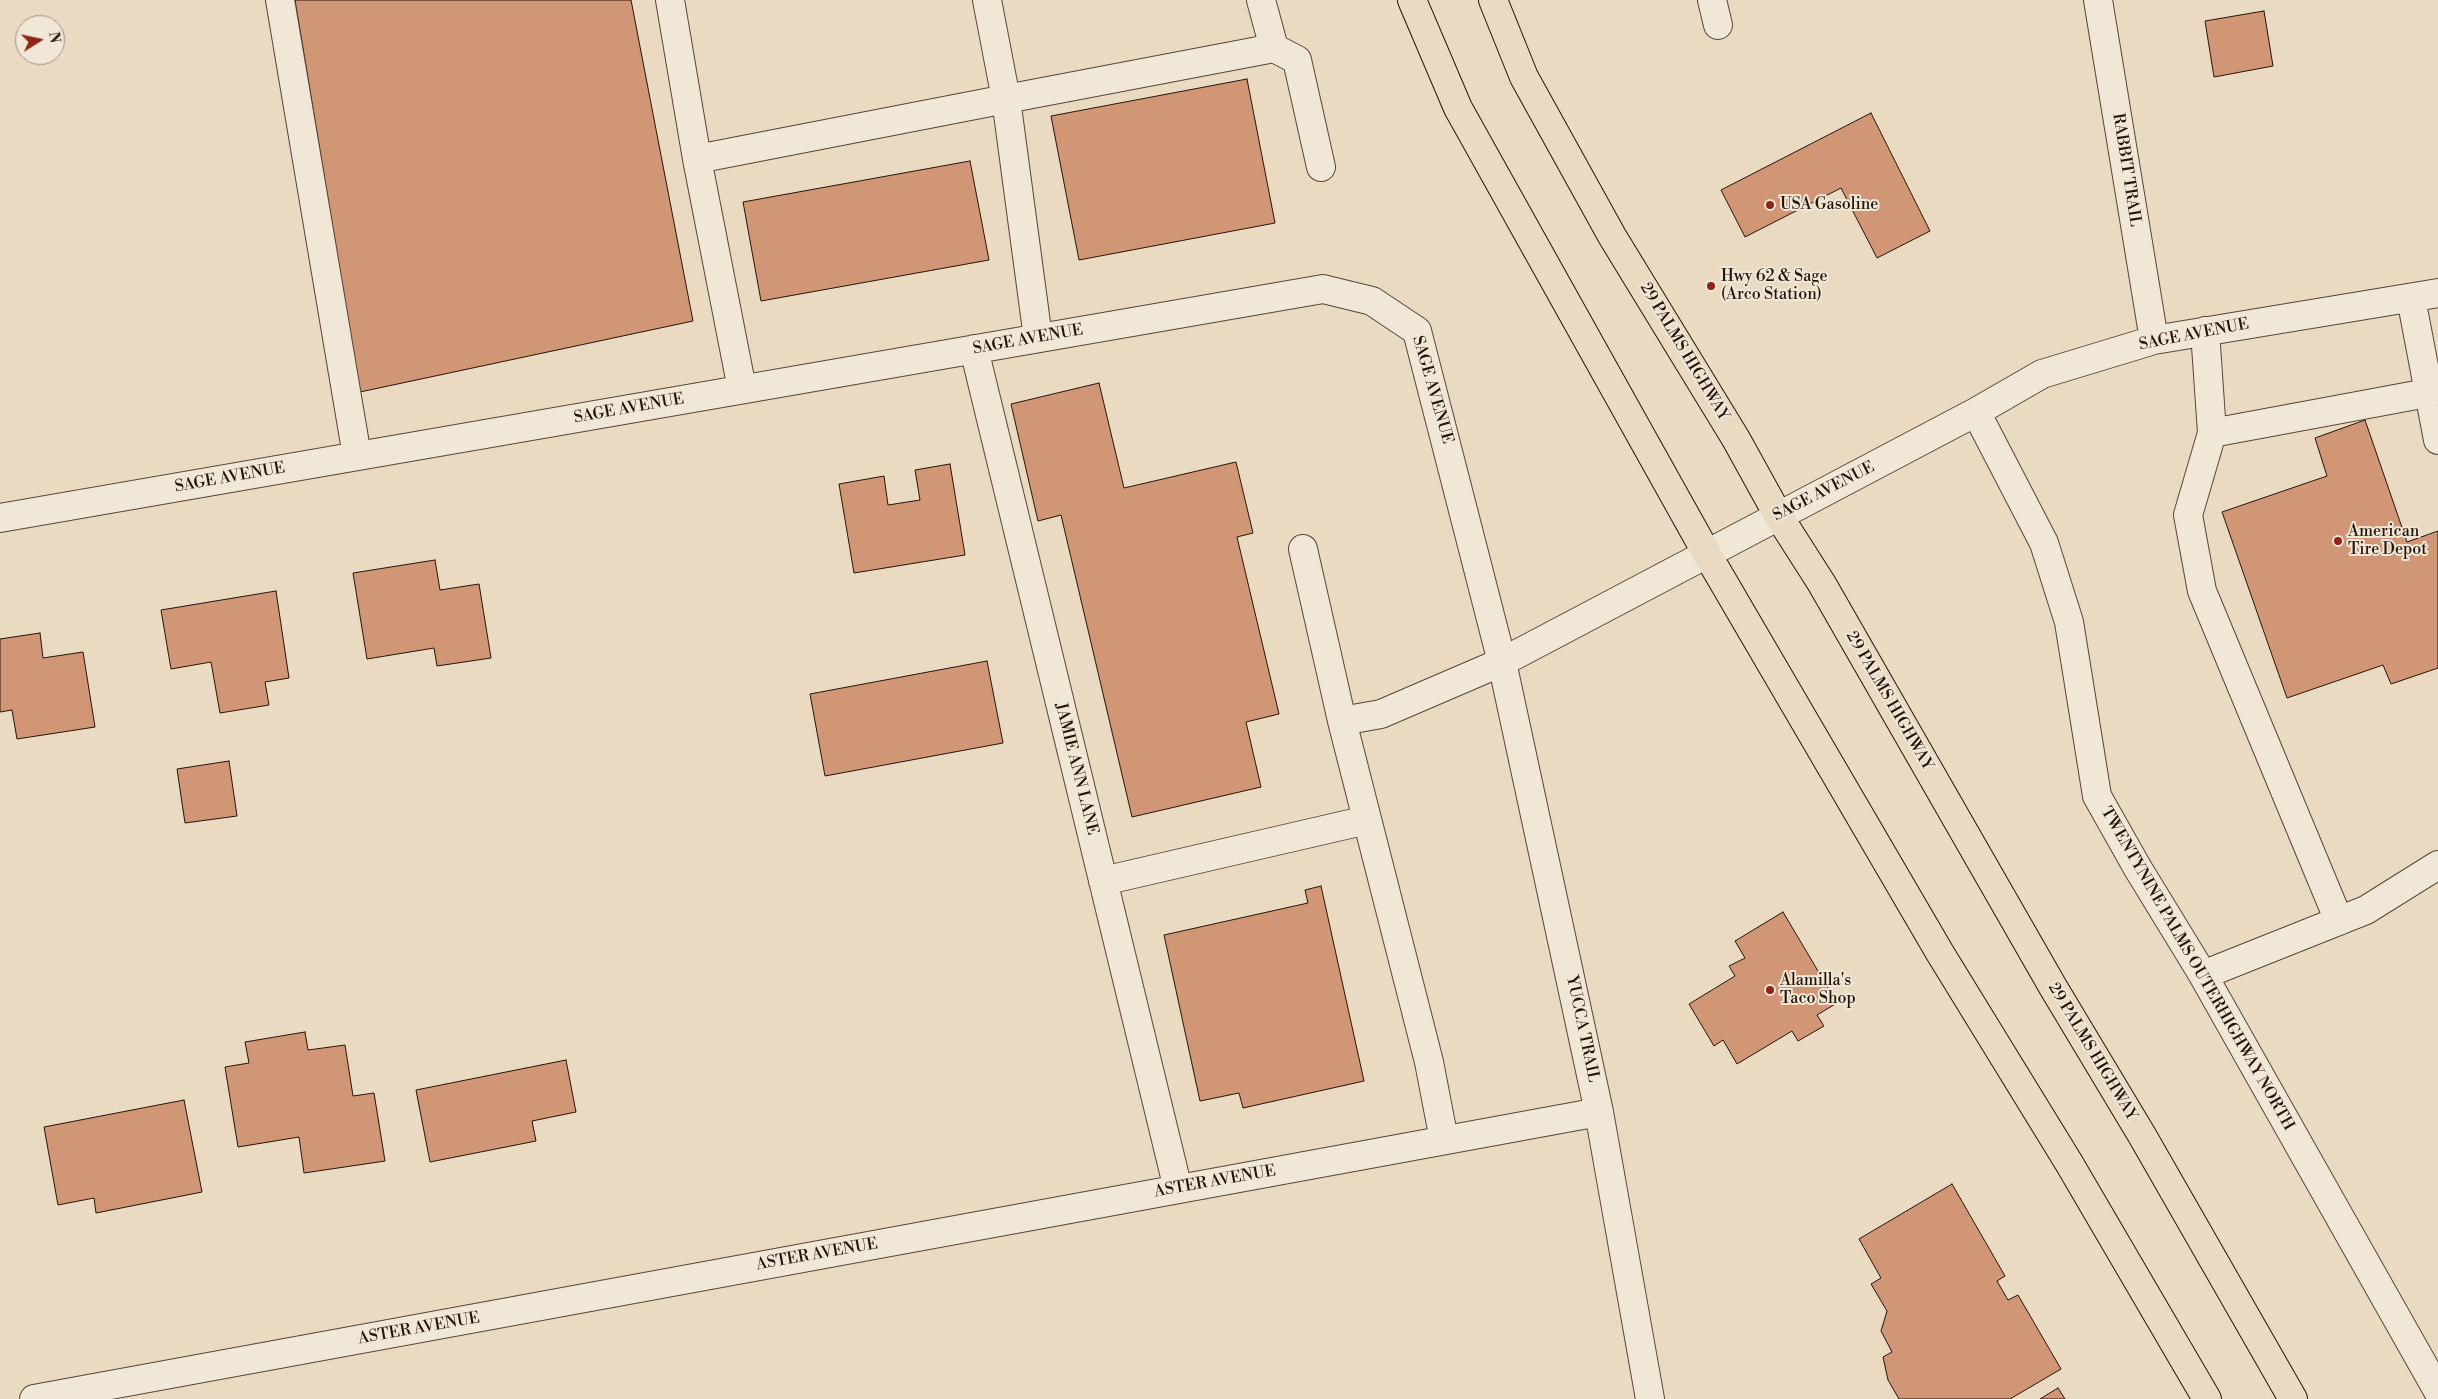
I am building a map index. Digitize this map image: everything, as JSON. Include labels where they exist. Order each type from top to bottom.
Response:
[{"type":"main road","points":[[1412,0],[1458,108],[1706,554],[1940,953],[2069,1163],[2207,1399]]},
{"type":"main road","name":"29 PALMS HIGHWAY","points":[[1493,0],[1524,76],[1612,236],[1736,439],[1778,515],[1822,584],[2053,987],[2143,1137],[2293,1399]]},
{"type":"street","points":[[280,0],[357,456]]},
{"type":"street","points":[[670,0],[742,389]]},
{"type":"street","points":[[987,0],[1006,99],[1038,338]]},
{"type":"street","points":[[1260,0],[1274,48]]},
{"type":"street","name":"RABBIT TRAIL","points":[[2098,0],[2154,340]]},
{"type":"street","points":[[698,159],[1274,48],[1297,60],[1321,167]]},
{"type":"street","name":"SAGE AVENUE","points":[[0,518],[1323,288],[1372,301],[1417,331],[1502,662],[1976,412],[2042,374],[2154,340],[2438,293]]},
{"type":"street","points":[[2412,298],[2434,392],[2438,440]]},
{"type":"street","points":[[2205,332],[2212,433],[2188,515],[2202,591],[2339,921]]},
{"type":"street","name":"JAMIE ANN LANE","points":[[974,349],[1178,1189]]},
{"type":"street","points":[[2212,433],[2434,392]]},
{"type":"street","name":"TWENTYNINE PALMS OUTERHIGHWAY NORTH","points":[[1976,412],[2044,543],[2069,622],[2097,796],[2137,867],[2203,975],[2438,1391]]},
{"type":"street","points":[[1303,549],[1366,820],[1429,1062],[1444,1140]]},
{"type":"street","points":[[1342,721],[1381,714],[1502,662]]},
{"type":"street","name":"YUCCA TRAIL","points":[[1502,662],[1600,1112],[1650,1399]]},
{"type":"street","points":[[1103,881],[1366,820]]},
{"type":"street","points":[[2203,975],[2366,910],[2438,865]]},
{"type":"street","name":"ASTER AVENUE","points":[[34,1399],[1600,1112]]},
{"type":"building","points":[[295,0],[631,0],[693,321],[360,392]]},
{"type":"building","points":[[2264,11],[2273,66],[2214,77],[2205,21]]},
{"type":"building","points":[[1247,79],[1275,223],[1079,260],[1051,116]]},
{"type":"building","points":[[1871,113],[1930,231],[1877,258],[1841,188],[1745,237],[1721,190]]},
{"type":"building","points":[[970,161],[989,260],[761,301],[743,202]]},
{"type":"building","points":[[1099,383],[1124,488],[1236,462],[1253,533],[1237,537],[1279,714],[1246,722],[1261,787],[1132,817],[1061,515],[1038,521],[1011,404]]},
{"type":"building","points":[[2365,420],[2407,542],[2438,531],[2438,668],[2391,684],[2383,665],[2287,698],[2222,512],[2327,476],[2315,438]]},
{"type":"building","points":[[950,464],[965,555],[854,573],[839,484],[884,476],[888,505],[920,500],[915,470]]},
{"type":"building","points":[[435,560],[440,590],[479,584],[491,658],[437,666],[434,648],[367,659],[353,573]]},
{"type":"building","points":[[276,591],[289,678],[265,682],[269,705],[220,713],[211,662],[171,669],[161,610]]},
{"type":"building","points":[[40,633],[43,658],[83,652],[95,727],[17,739],[12,710],[0,712],[0,639]]},
{"type":"building","points":[[987,661],[1003,743],[825,776],[810,694]]},
{"type":"building","points":[[229,761],[237,816],[185,823],[177,769]]},
{"type":"building","points":[[1321,886],[1364,1081],[1243,1108],[1239,1093],[1200,1101],[1164,935],[1308,903],[1305,890]]},
{"type":"building","name":"Alamilla's Taco Shop","points":[[1783,912],[1837,1003],[1817,1015],[1824,1026],[1798,1041],[1792,1031],[1737,1064],[1723,1040],[1714,1046],[1689,1004],[1735,976],[1729,966],[1745,958],[1735,941]]},
{"type":"building","points":[[305,1032],[308,1050],[345,1045],[353,1096],[374,1093],[385,1161],[304,1173],[299,1137],[238,1147],[225,1067],[249,1063],[245,1042]]},
{"type":"building","points":[[566,1060],[576,1112],[532,1121],[536,1141],[430,1162],[416,1090]]},
{"type":"building","points":[[184,1100],[202,1192],[96,1213],[94,1198],[58,1205],[44,1127]]},
{"type":"building","points":[[1952,1184],[2005,1276],[1997,1281],[2008,1300],[2018,1295],[2061,1369],[2010,1399],[1899,1399],[1888,1380],[1883,1357],[1892,1352],[1881,1331],[1887,1311],[1871,1284],[1881,1278],[1859,1239]]},
{"type":"building","points":[[2058,1388],[2065,1399],[2040,1399]]},
{"type":"place","name":"USA Gasoline","points":[[1770,205]]},
{"type":"place","name":"Hwy 62 & Sage (Arco Station)","points":[[1711,286]]},
{"type":"place","name":"American Tire Depot","points":[[2338,541]]},
{"type":"place","name":"Alamilla's Taco Shop","points":[[1770,990]]}]
